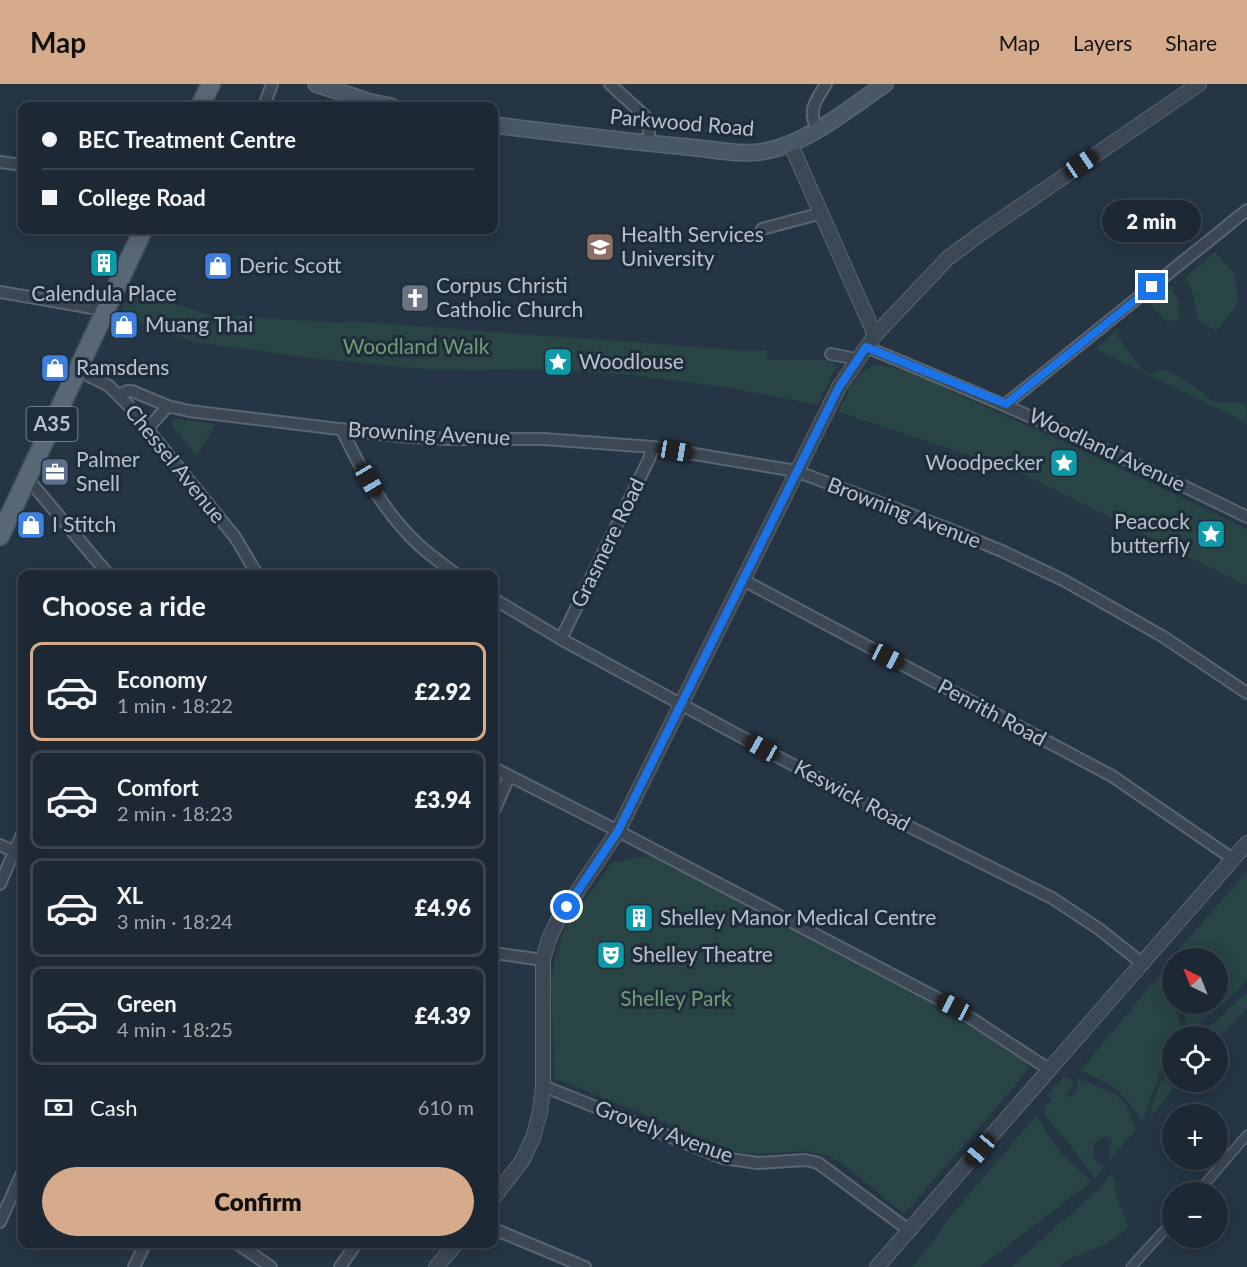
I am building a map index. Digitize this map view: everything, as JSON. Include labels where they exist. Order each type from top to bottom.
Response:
[{"type":"main road","points":[[202,102],[211,84]]},
{"type":"main road","points":[[316,84],[364,102]]},
{"type":"main road","name":"Parkwood Road","points":[[498,125],[649,143],[744,152],[765,151],[790,143],[817,129],[885,84]]},
{"type":"main road","name":"A35","points":[[1,532],[141,234]]},
{"type":"street","points":[[265,102],[272,84]]},
{"type":"street","points":[[610,84],[645,116],[650,126],[649,143]]},
{"type":"street","points":[[817,129],[812,118],[812,110],[826,84]]},
{"type":"street","points":[[498,1192],[522,1161],[533,1138],[540,1112],[543,1086],[543,960],[549,939],[558,920],[618,831],[796,471],[856,359],[875,335],[948,258],[983,231],[1199,84]]},
{"type":"street","points":[[790,143],[875,335]]},
{"type":"street","points":[[0,162],[18,164]]},
{"type":"street","points":[[1006,404],[1247,210]]},
{"type":"street","points":[[762,229],[822,213]]},
{"type":"street","points":[[0,292],[104,310]]},
{"type":"street","name":"Woodland Avenue","points":[[866,347],[1006,404],[1247,517]]},
{"type":"street","points":[[831,354],[856,359]]},
{"type":"street","name":"Chessel Avenue","points":[[77,370],[110,386],[119,394],[235,537],[255,570]]},
{"type":"street","name":"Browning Avenue","points":[[119,394],[132,391],[168,406],[342,430],[407,436],[544,439],[653,447],[796,471],[949,529],[1063,580],[1162,636],[1247,693]]},
{"type":"street","points":[[148,428],[168,406]]},
{"type":"street","points":[[342,430],[386,509],[419,545],[451,570]]},
{"type":"street","name":"Grasmere Road","points":[[561,639],[653,447]]},
{"type":"street","points":[[27,478],[105,570]]},
{"type":"street","name":"Penrith Road","points":[[743,580],[1112,776],[1233,859]]},
{"type":"street","name":"Keswick Road","points":[[498,601],[561,639],[876,810],[1053,898],[1099,929],[1143,964]]},
{"type":"street","points":[[498,770],[954,1007],[1050,1070]]},
{"type":"street","points":[[498,802],[509,777]]},
{"type":"street","points":[[877,1267],[910,1232],[1247,843]]},
{"type":"street","points":[[0,845],[18,853]]},
{"type":"street","points":[[0,884],[18,855]]},
{"type":"street","points":[[498,954],[543,960]]},
{"type":"street","name":"Grovely Avenue","points":[[543,1086],[723,1158],[758,1163],[806,1160],[818,1163],[910,1232]]},
{"type":"street","points":[[1207,1182],[1247,1135]]},
{"type":"street","points":[[0,1222],[18,1182]]},
{"type":"street","points":[[498,1231],[585,1267]]},
{"type":"street","points":[[1131,1267],[1162,1233]]},
{"type":"street","points":[[134,1267],[143,1248]]},
{"type":"street","points":[[244,1248],[271,1267]]},
{"type":"street","points":[[340,1267],[353,1248]]},
{"type":"street","points":[[436,1267],[453,1248]]},
{"type":"green space","points":[[1215,252],[1235,274],[1238,304],[1216,331],[1198,319],[1193,292],[1185,278]]},
{"type":"green space","points":[[1172,286],[1177,298],[1180,319],[1167,322],[1150,306]]},
{"type":"green space","name":"Woodland Walk","points":[[132,290],[219,318],[221,315],[343,323],[347,321],[751,351],[767,350],[768,360],[829,360],[837,366],[818,405],[731,388],[633,375],[546,370],[422,369],[310,358],[194,342],[119,316]]},
{"type":"green space","points":[[1120,328],[1117,336],[1143,370],[1153,375],[1164,369],[1217,402],[1245,403],[1247,423],[1096,349]]},
{"type":"green space","points":[[877,365],[903,370],[929,380],[1247,529],[1247,586],[1017,471],[838,412],[858,377],[869,367]]},
{"type":"green space","points":[[172,419],[216,424],[197,456],[172,425]]},
{"type":"green space","name":"Shelley Park","points":[[654,856],[718,886],[956,1014],[1022,1056],[1028,1066],[1022,1078],[904,1214],[830,1156],[807,1151],[739,1153],[554,1078],[551,982],[555,957],[565,927],[613,861]]},
{"type":"green space","points":[[1247,872],[1247,980],[1228,1000],[1228,948],[1180,948]]},
{"type":"green space","points":[[1162,972],[1162,1014],[1177,1014],[1181,1026],[1162,1026],[1162,1068],[1142,1121],[1123,1095],[1101,1080],[1080,1071]]},
{"type":"green space","points":[[1247,992],[1247,1008],[1228,1028],[1211,1026],[1224,1014],[1228,1014],[1228,1010]]},
{"type":"green space","points":[[1183,1014],[1211,1014],[1195,1026],[1187,1026]]},
{"type":"green space","points":[[1064,1077],[1070,1079],[1074,1085],[1066,1094],[1070,1098],[1078,1089],[1077,1078],[1113,1093],[1126,1104],[1136,1130],[1109,1160],[1112,1140],[1105,1136],[1095,1141],[1093,1152],[1097,1164],[1104,1167],[1095,1179],[1065,1138],[1050,1122],[1043,1109],[1051,1100],[1048,1094]]},
{"type":"green space","points":[[1162,1082],[1162,1092],[1170,1092],[1149,1119]]},
{"type":"green space","points":[[1036,1116],[1061,1153],[1091,1182],[980,1267],[912,1267],[948,1219]]},
{"type":"green space","points":[[1112,1173],[1116,1195],[1129,1228],[1106,1244],[1065,1261],[1059,1267],[1011,1267],[1101,1187]]},
{"type":"place","name":"Health Services University","points":[[600,247]]},
{"type":"place","name":"Calendula Place","points":[[104,263]]},
{"type":"place","name":"Deric Scott","points":[[218,266]]},
{"type":"place","name":"Corpus Christi Catholic Church","points":[[415,298]]},
{"type":"place","name":"Muang Thai","points":[[124,325]]},
{"type":"place","name":"Woodlouse","points":[[558,362]]},
{"type":"place","name":"Ramsdens","points":[[55,368]]},
{"type":"place","name":"Woodpecker","points":[[1064,463]]},
{"type":"place","name":"Palmer Snell","points":[[55,472]]},
{"type":"place","name":"I Stitch","points":[[31,525]]},
{"type":"place","name":"Peacock butterfly","points":[[1211,534]]},
{"type":"place","name":"Shelley Manor Medical Centre","points":[[639,918]]},
{"type":"place","name":"Shelley Theatre","points":[[611,955]]},
{"type":"route","points":[[567,907],[618,831],[839,387],[866,347],[1006,404],[1152,287]]}]
